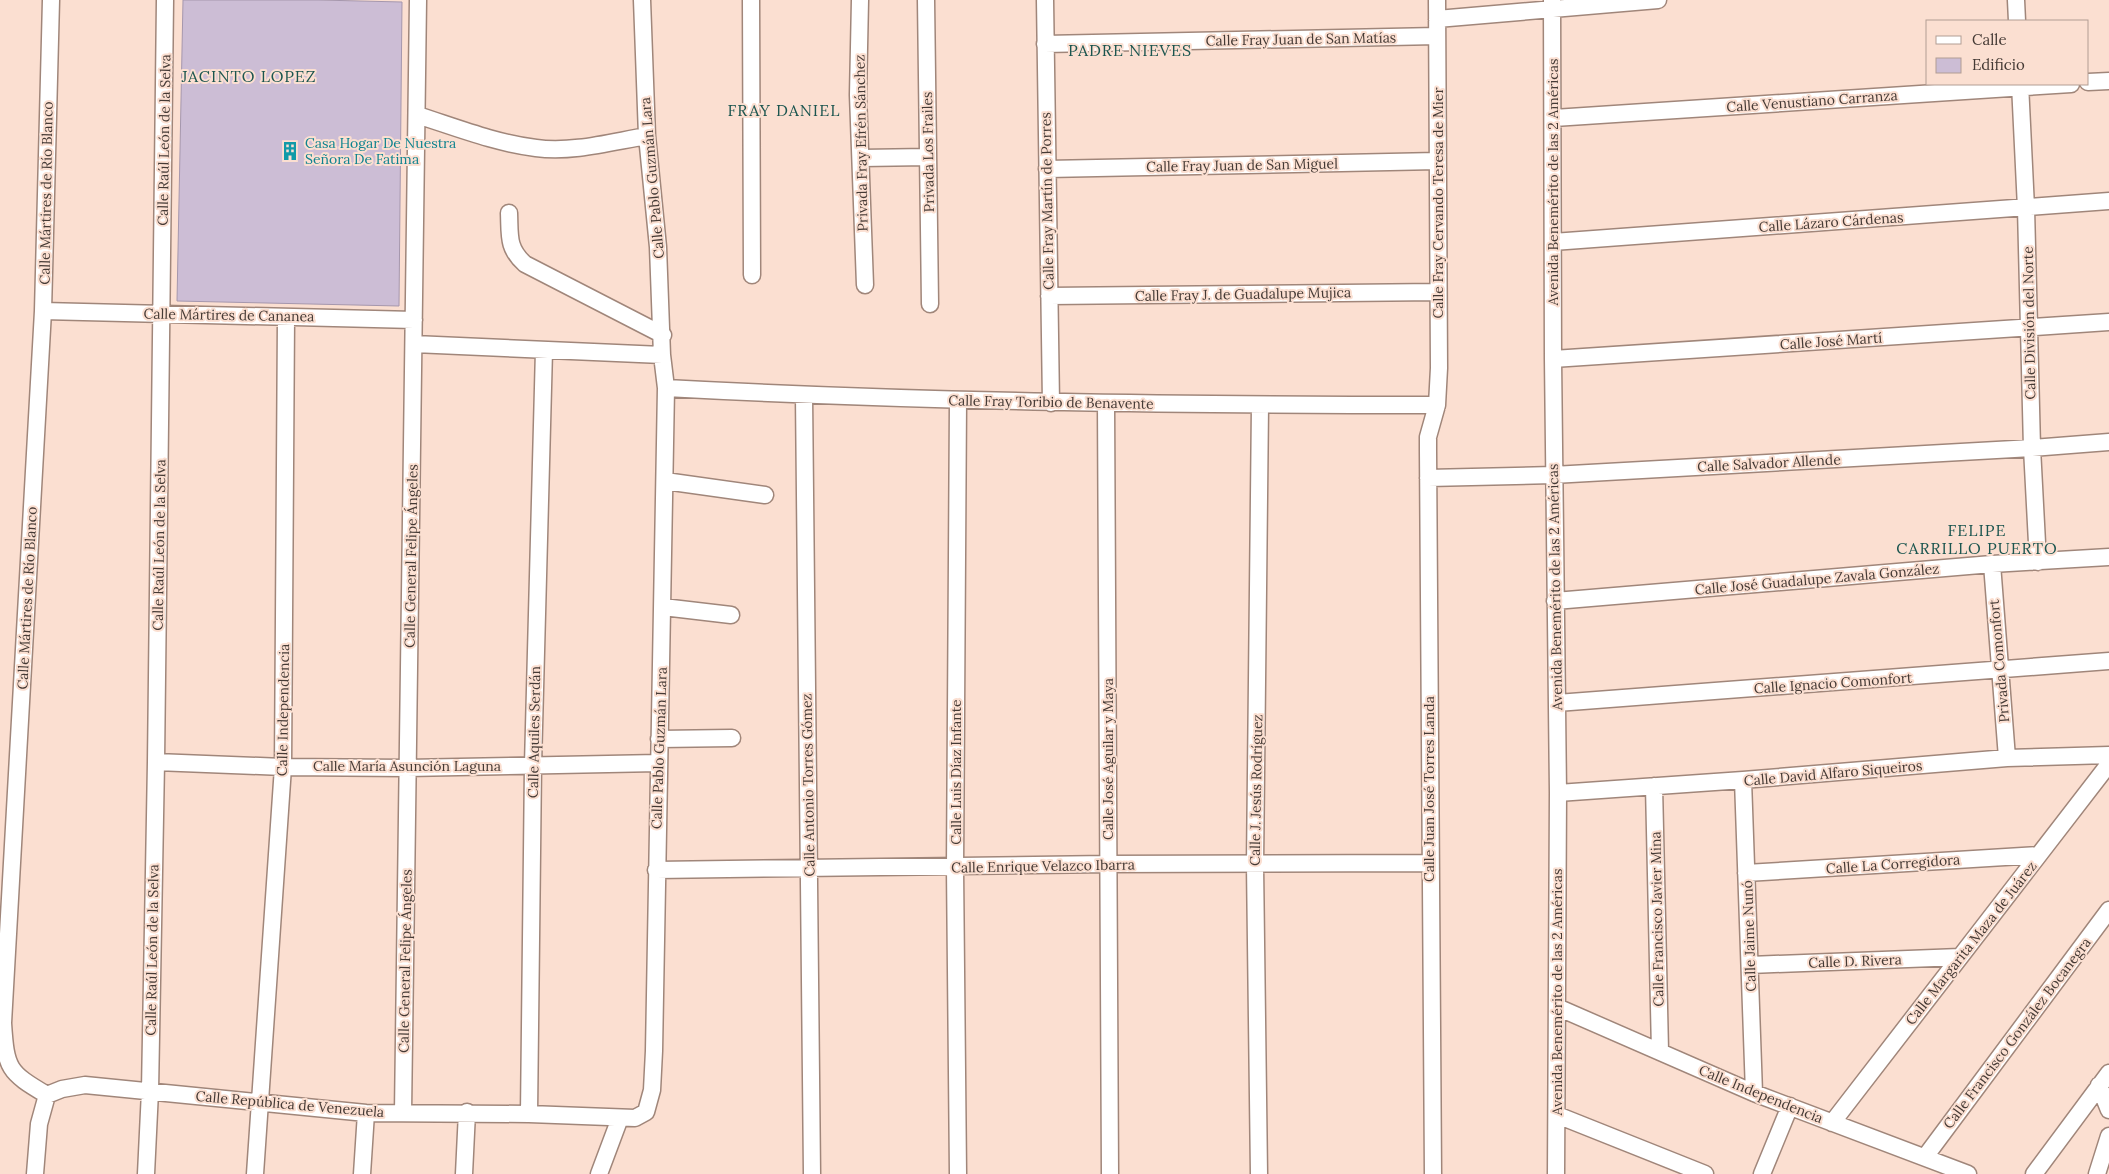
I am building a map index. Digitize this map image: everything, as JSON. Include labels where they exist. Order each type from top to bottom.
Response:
[{"type":"street","name":"Calle Mártires de Río Blanco","points":[[47,1095],[18,1078],[9,1065],[4,1047],[3,1023],[43,311],[51,0]]},
{"type":"street","name":"Calle Raúl León de la Selva","points":[[146,1174],[150,1091],[156,762],[165,0]]},
{"type":"street","name":"Calle General Felipe Ángeles","points":[[403,1113],[418,0]]},
{"type":"street","name":"Calle Pablo Guzmán Lara","points":[[642,0],[647,136],[658,247],[663,335],[662,355]]},
{"type":"street","points":[[751,0],[752,275]]},
{"type":"street","name":"Privada Fray Efrén Sánchez","points":[[860,0],[858,95],[865,285]]},
{"type":"street","name":"Privada Los Frailes","points":[[926,0],[930,304]]},
{"type":"street","name":"Calle Fray Martín de Porres","points":[[1045,0],[1051,402]]},
{"type":"street","name":"Calle Fray Cervando Teresa de Mier","points":[[1437,0],[1439,368],[1437,405]]},
{"type":"street","points":[[1437,19],[1552,4],[1658,0]]},
{"type":"street","points":[[2016,0],[2017,20]]},
{"type":"street","name":"Avenida Benemérito de las 2 Américas","points":[[1552,4],[1554,118],[1553,359],[1558,793],[1556,1174]]},
{"type":"street","name":"Calle Fray Juan de San Matías","points":[[1045,44],[1437,36]]},
{"type":"street","points":[[2089,82],[2109,81]]},
{"type":"street","name":"Calle Venustiano Carranza","points":[[1554,118],[2046,85]]},
{"type":"street","name":"Calle División del Norte","points":[[2020,86],[2026,208],[2032,448],[2038,562]]},
{"type":"street","points":[[416,115],[499,141],[536,148],[560,149],[647,136]]},
{"type":"street","points":[[861,158],[928,157]]},
{"type":"street","name":"Calle Fray Juan de San Miguel","points":[[1047,169],[1437,161]]},
{"type":"street","name":"Calle Lázaro Cárdenas","points":[[1553,242],[2109,201]]},
{"type":"street","points":[[509,213],[511,248],[515,256],[525,264],[663,335]]},
{"type":"street","name":"Calle Fray J. de Guadalupe Mujica","points":[[1048,296],[1438,292]]},
{"type":"street","name":"Calle Mártires de Cananea","points":[[43,311],[414,320]]},
{"type":"street","name":"Calle Independencia","points":[[255,1174],[283,767],[286,317]]},
{"type":"street","name":"Calle José Martí","points":[[1553,359],[2109,322]]},
{"type":"street","points":[[414,344],[662,355],[666,388]]},
{"type":"street","name":"Calle Aquiles Serdán","points":[[529,1114],[533,765],[544,350]]},
{"type":"street","name":"Calle Pablo Guzmán Lara","points":[[649,1107],[654,1051],[666,388]]},
{"type":"street","name":"Calle Fray Toribio de Benavente","points":[[666,388],[804,396],[958,401],[1437,405]]},
{"type":"street","name":"Calle Antonio Torres Gómez","points":[[804,396],[812,1174]]},
{"type":"street","name":"Calle Luis Díaz Infante","points":[[958,401],[955,868],[958,1174]]},
{"type":"street","name":"Calle José Aguilar y Maya","points":[[1106,403],[1110,1174]]},
{"type":"street","name":"Calle J. Jesús Rodríguez","points":[[1258,1174],[1255,865],[1260,405]]},
{"type":"street","name":"Calle Juan José Torres Landa","points":[[1433,1174],[1428,437],[1437,405]]},
{"type":"street","name":"Calle Salvador Allende","points":[[1428,478],[1554,475],[2109,442]]},
{"type":"street","points":[[665,481],[765,495]]},
{"type":"street","name":"Calle José Guadalupe Zavala González","points":[[1555,601],[1992,564],[2109,557]]},
{"type":"street","name":"Privada Comonfort","points":[[1992,564],[2007,758]]},
{"type":"street","points":[[663,607],[731,615]]},
{"type":"street","name":"Calle Ignacio Comonfort","points":[[1557,703],[2109,661]]},
{"type":"street","points":[[659,739],[732,738]]},
{"type":"street","name":"Calle David Alfaro Siqueiros","points":[[1558,793],[2007,758],[2109,755]]},
{"type":"street","name":"Calle María Asunción Laguna","points":[[156,762],[283,767],[408,768],[658,764]]},
{"type":"street","name":"Calle Margarita Maza de Juárez","points":[[1832,1123],[2109,764]]},
{"type":"street","name":"Calle Jaime Nunó","points":[[1743,780],[1754,1092]]},
{"type":"street","name":"Calle Francisco Javier Mina","points":[[1654,786],[1660,1052]]},
{"type":"street","name":"Calle La Corregidora","points":[[1746,873],[2039,855]]},
{"type":"street","name":"Calle Enrique Velazco Ibarra","points":[[656,870],[955,868],[1108,864],[1430,863]]},
{"type":"street","name":"Calle Francisco González Bocanegra","points":[[1925,1157],[2109,910]]},
{"type":"street","name":"Calle D. Rivera","points":[[1750,965],[1960,957]]},
{"type":"street","name":"Calle Independencia","points":[[1556,1007],[1754,1092],[1968,1174]]},
{"type":"street","points":[[2104,1079],[2109,1110]]},
{"type":"street","points":[[2034,1174],[2104,1079]]},
{"type":"street","name":"Calle República de Venezuela","points":[[47,1095],[62,1089],[85,1085],[366,1113],[467,1112],[635,1118],[646,1112],[649,1107]]},
{"type":"street","points":[[35,1174],[39,1124],[47,1095]]},
{"type":"street","points":[[1762,1174],[1790,1106]]},
{"type":"street","points":[[464,1174],[467,1112]]},
{"type":"street","points":[[362,1174],[366,1113]]},
{"type":"street","points":[[1557,1115],[1705,1174]]},
{"type":"street","points":[[600,1174],[620,1118]]},
{"type":"street","points":[[2097,1174],[2109,1136]]},
{"type":"building","name":"Casa Hogar De Nuestra Señora De Fatima","points":[[183,0],[402,2],[399,306],[177,301]]},
{"type":"place","name":"Casa Hogar De Nuestra Señora De Fatima","points":[[290,151]]},
{"type":"district","name":"PADRE NIEVES","points":[[1130,50]]},
{"type":"district","name":"JACINTO LOPEZ","points":[[249,76]]},
{"type":"district","name":"FRAY DANIEL","points":[[784,110]]},
{"type":"district","name":"FELIPE CARRILLO PUERTO","points":[[1977,539]]}]
